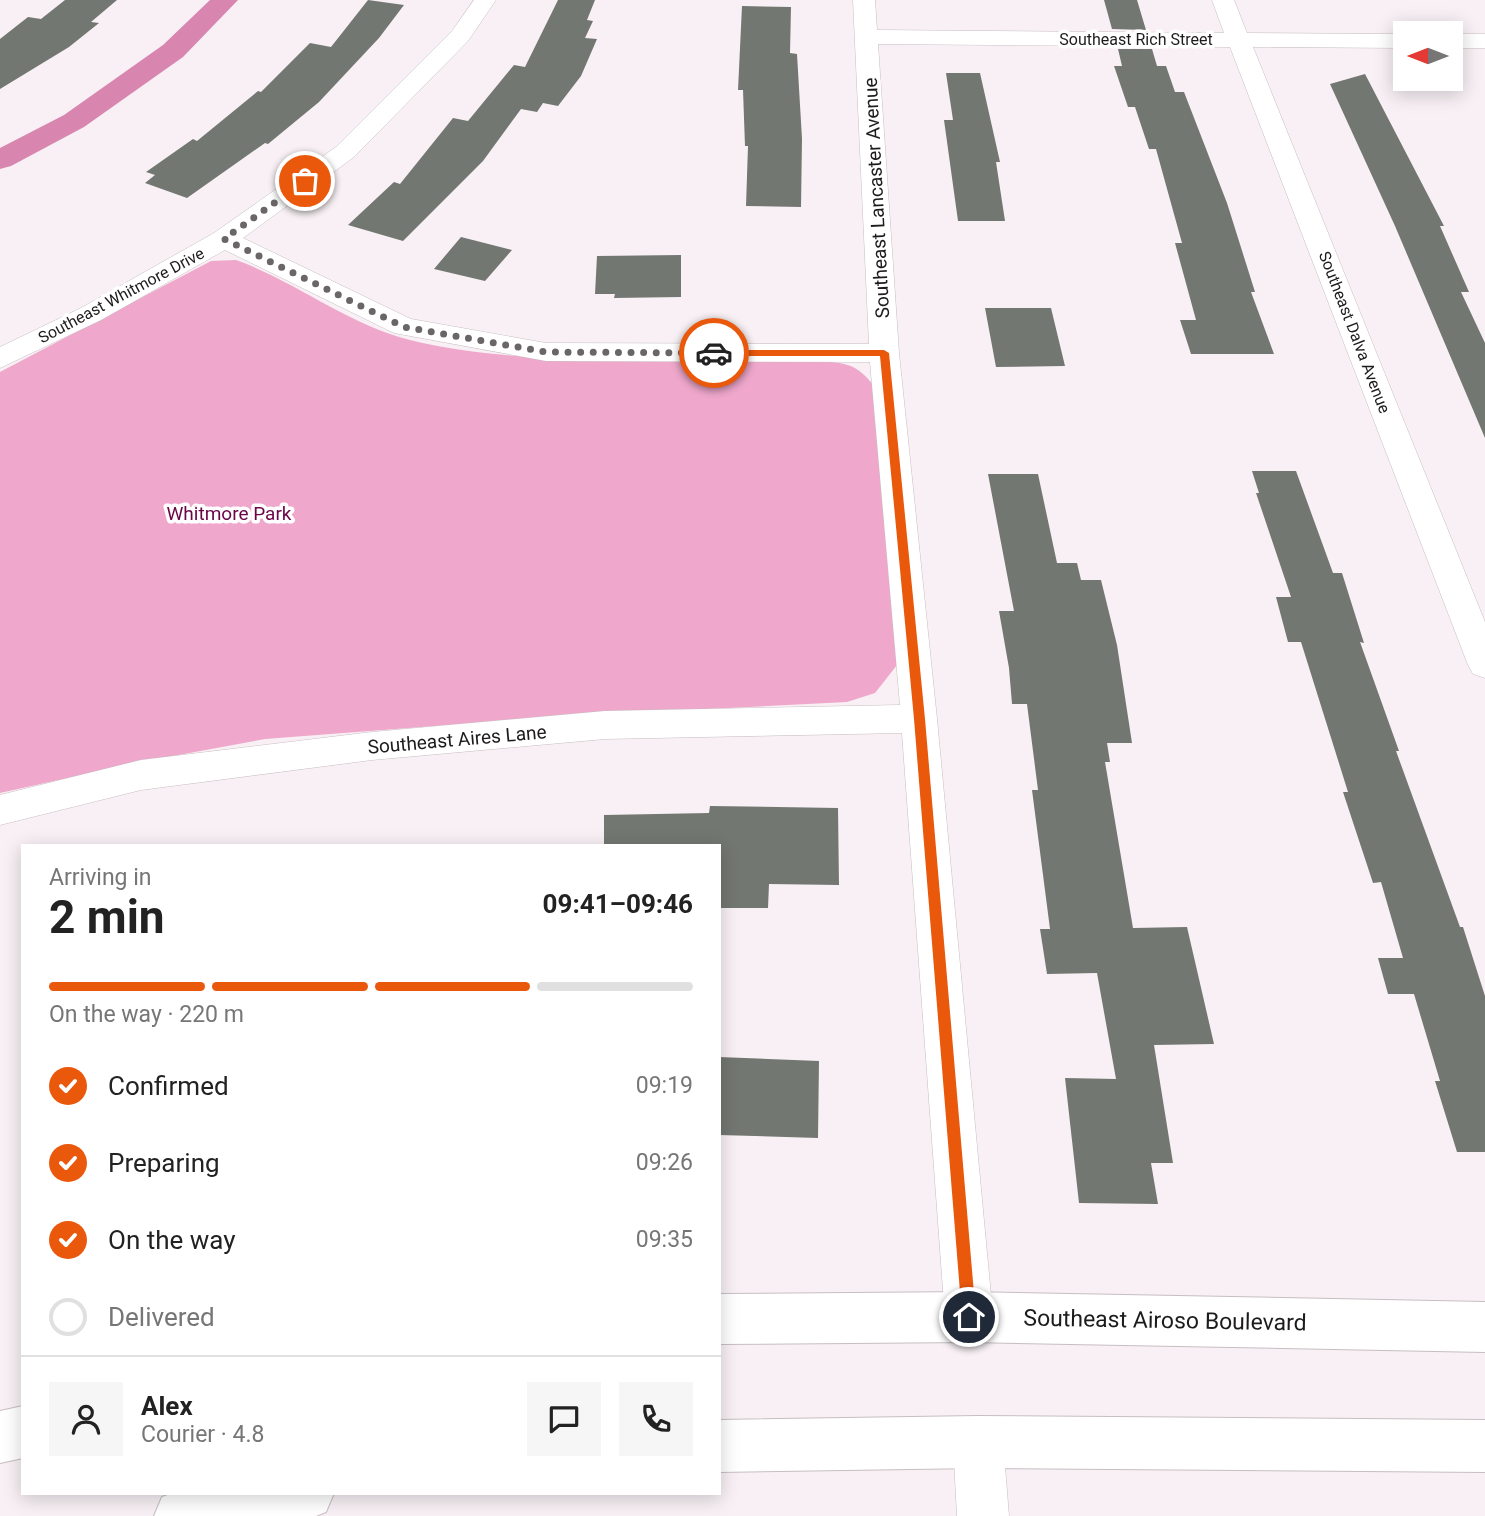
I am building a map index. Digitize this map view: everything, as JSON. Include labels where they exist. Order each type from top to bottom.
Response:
[{"type":"main road","name":"Southeast Airoso Boulevard","points":[[721,1319],[969,1317],[1485,1327]]},
{"type":"main road","points":[[0,1437],[21,1432]]},
{"type":"main road","points":[[721,1446],[978,1442],[1485,1446]]},
{"type":"main road","points":[[181,1516],[296,1495]]},
{"type":"street","name":"Southeast Whitmore Drive","points":[[0,359],[91,314],[224,239],[345,152],[460,36],[485,0]]},
{"type":"street","name":"Southeast Lancaster Avenue","points":[[864,0],[884,353],[919,719],[969,1317]]},
{"type":"street","name":"Southeast Dalva Avenue","points":[[1223,0],[1485,665]]},
{"type":"street","name":"Southeast Rich Street","points":[[867,37],[1393,41]]},
{"type":"street","points":[[1463,41],[1485,41]]},
{"type":"street","points":[[224,239],[404,327],[546,352],[884,353]]},
{"type":"street","name":"Southeast Aires Lane","points":[[0,810],[141,775],[372,746],[605,725],[919,719]]},
{"type":"street","points":[[978,1442],[983,1516]]},
{"type":"green space","name":"Whitmore Park","points":[[236,260],[280,279],[342,313],[386,333],[466,351],[549,358],[814,360],[843,364],[856,369],[876,388],[897,665],[875,693],[847,702],[566,716],[265,739],[135,763],[0,793],[0,372],[211,261]]},
{"type":"building","points":[[65,0],[117,0],[91,22],[99,23],[69,47],[0,89],[0,39],[28,17],[41,19]]},
{"type":"building","points":[[368,0],[404,5],[379,38],[319,102],[268,144],[265,143],[187,198],[145,183],[155,175],[146,172],[193,139],[197,141],[258,91],[261,92],[310,43],[331,47]]},
{"type":"building","points":[[558,0],[595,0],[587,20],[593,21],[585,38],[597,39],[581,76],[558,106],[543,103],[537,112],[521,109],[483,161],[403,241],[348,225],[394,182],[400,184],[453,118],[468,121],[514,65],[525,67]]},
{"type":"building","points":[[1104,0],[1137,0],[1146,30],[1112,29]]},
{"type":"building","points":[[742,6],[791,7],[790,53],[797,54],[802,139],[801,207],[746,206],[748,146],[745,146],[743,90],[738,90]]},
{"type":"building","points":[[1118,49],[1152,49],[1157,66],[1166,66],[1175,92],[1184,92],[1227,203],[1255,292],[1251,292],[1274,354],[1191,354],[1180,320],[1196,320],[1175,243],[1182,243],[1156,149],[1149,149],[1135,107],[1128,107],[1114,66],[1122,66]]},
{"type":"building","points":[[946,73],[980,73],[1000,162],[996,162],[1005,221],[958,221],[944,120],[953,120]]},
{"type":"building","points":[[1365,74],[1444,226],[1440,226],[1469,292],[1461,292],[1485,343],[1485,438],[1395,226],[1330,84]]},
{"type":"building","points":[[461,237],[512,250],[485,281],[434,269]]},
{"type":"building","points":[[681,255],[681,297],[614,298],[615,294],[595,294],[597,256]]},
{"type":"building","points":[[985,308],[1051,308],[1065,366],[996,367]]},
{"type":"building","points":[[1252,471],[1296,471],[1333,573],[1342,573],[1364,643],[1360,642],[1399,751],[1396,751],[1460,927],[1463,927],[1485,996],[1485,1152],[1457,1152],[1435,1081],[1440,1081],[1414,994],[1388,994],[1378,958],[1403,958],[1381,882],[1373,883],[1343,792],[1348,792],[1301,642],[1288,642],[1276,597],[1291,597],[1256,493],[1259,493]]},
{"type":"building","points":[[988,474],[1038,474],[1057,563],[1077,563],[1081,580],[1101,580],[1117,645],[1132,743],[1107,743],[1110,762],[1105,762],[1133,928],[1187,927],[1214,1044],[1154,1045],[1173,1163],[1151,1163],[1158,1204],[1079,1203],[1065,1078],[1116,1079],[1097,973],[1047,974],[1040,929],[1050,929],[1032,790],[1038,790],[1027,704],[1012,704],[999,611],[1014,611]]},
{"type":"building","points":[[710,806],[838,808],[839,885],[769,884],[768,908],[721,908],[721,844],[604,844],[604,815],[709,813]]},
{"type":"building","points":[[721,1057],[819,1061],[818,1138],[721,1135]]},
{"type":"waterway","points":[[0,160],[74,121],[173,51],[225,0]]},
{"type":"way so far","points":[[305,181],[224,239],[404,327],[546,352],[714,353]]},
{"type":"route","points":[[714,353],[884,353],[919,719],[969,1317]]}]
